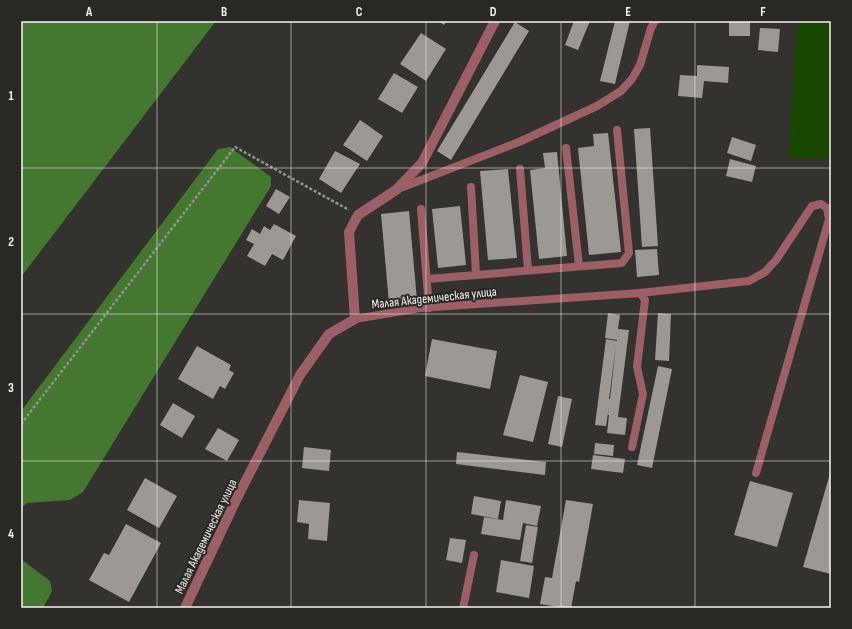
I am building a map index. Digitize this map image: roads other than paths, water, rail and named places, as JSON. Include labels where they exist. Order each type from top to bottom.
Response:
[{"type":"street","points":[[355,319],[349,232],[358,215],[396,190],[422,163],[495,21]]},
{"type":"street","name":"Малая Академическая улица","points":[[185,608],[237,498],[300,376],[329,334],[355,319]]},
{"type":"lane","points":[[396,190],[519,142],[597,106],[621,90],[632,79],[640,66],[651,28],[655,21]]},
{"type":"lane","points":[[426,279],[622,263],[629,252],[617,130]]},
{"type":"lane","points":[[566,148],[579,266]]},
{"type":"lane","points":[[520,169],[528,270]]},
{"type":"lane","points":[[471,187],[476,274]]},
{"type":"lane","name":"Малая Академическая улица","points":[[355,319],[429,308],[640,293],[749,281],[765,272],[776,260],[812,206],[821,204],[827,208],[829,219],[756,473]]},
{"type":"lane","points":[[421,209],[429,308]]},
{"type":"lane","points":[[632,447],[643,394],[637,367],[645,300],[640,293]]},
{"type":"lane","points":[[463,608],[474,555]]}]
